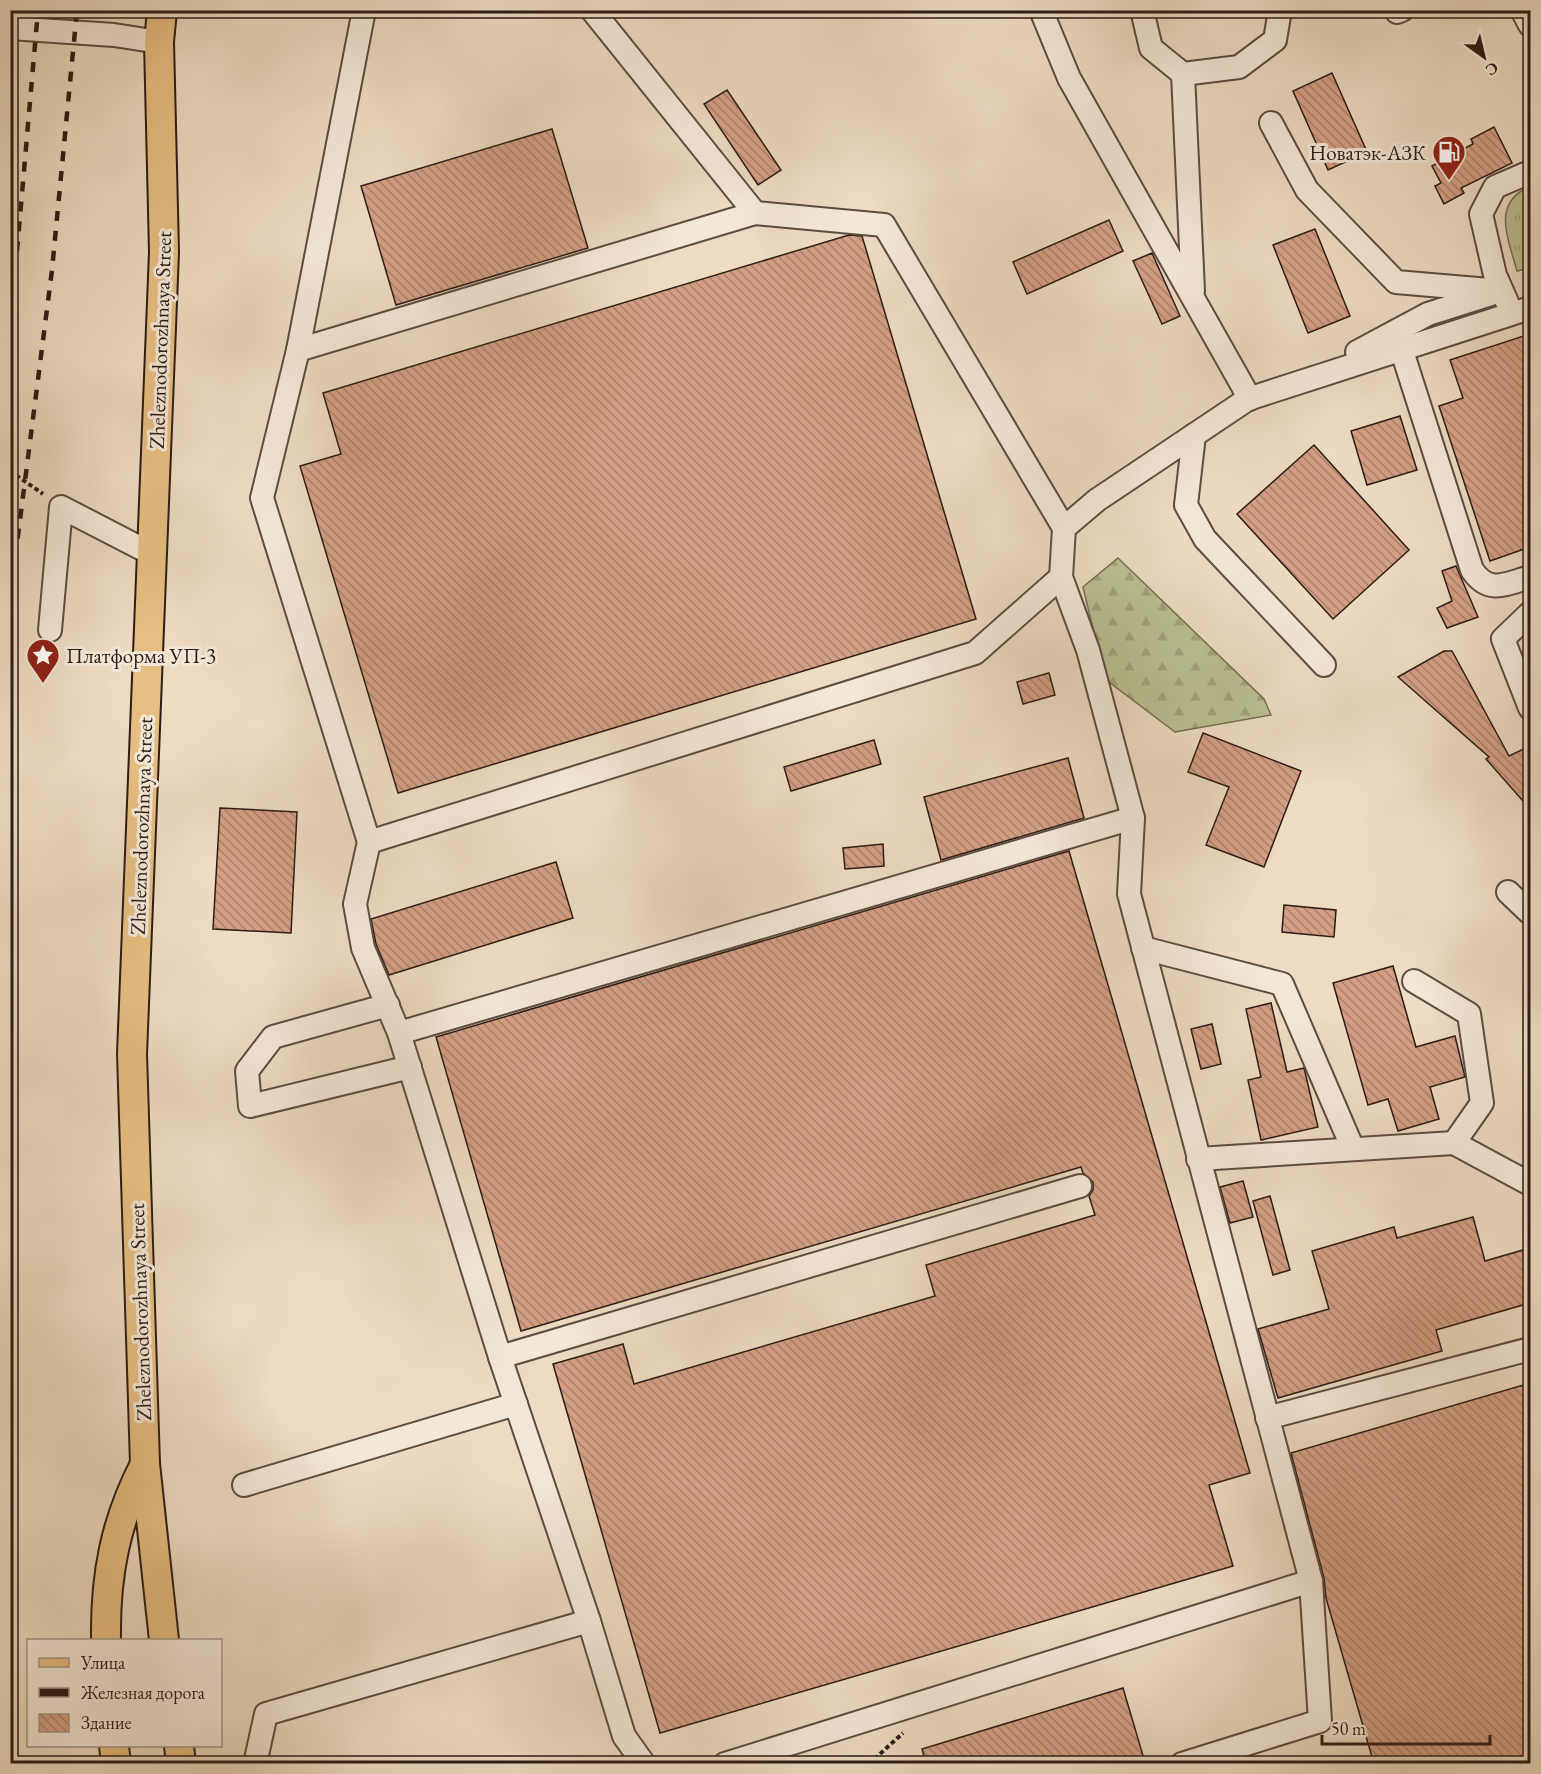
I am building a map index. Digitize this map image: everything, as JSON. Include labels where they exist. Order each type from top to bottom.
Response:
[{"type":"main road","name":"Zheleznodorozhnaya Street","points":[[162,10],[159,42],[164,252],[132,1054],[145,1464],[164,1639]]},
{"type":"main road","points":[[106,1639],[105,1603],[116,1534],[129,1495],[145,1464]]},
{"type":"main road","points":[[114,1747],[116,1764]]},
{"type":"main road","points":[[178,1747],[182,1764]]},
{"type":"street","points":[[364,10],[298,350],[262,498],[369,842],[355,904],[363,948],[399,1032],[500,1357],[589,1622],[624,1736],[644,1764]]},
{"type":"street","points":[[592,10],[755,213]]},
{"type":"street","points":[[1041,10],[1069,78],[1193,294],[1250,399]]},
{"type":"street","points":[[1143,10],[1151,48],[1183,74],[1239,67],[1275,40],[1280,10]]},
{"type":"street","points":[[1522,10],[1530,25]]},
{"type":"street","points":[[10,28],[114,35],[159,42]]},
{"type":"street","points":[[1183,74],[1193,294]]},
{"type":"street","points":[[1271,123],[1307,190],[1396,282],[1501,291]]},
{"type":"street","points":[[1522,310],[1501,291],[1481,214],[1496,187],[1530,172]]},
{"type":"street","points":[[298,350],[755,213],[884,225],[1064,528],[1061,577],[1088,650],[1133,818],[1129,894],[1311,1581],[1320,1721],[1182,1764]]},
{"type":"street","points":[[1292,386],[1428,314],[1501,291]]},
{"type":"street","points":[[1064,528],[1096,500],[1250,399],[1522,310]]},
{"type":"street","points":[[1401,348],[1472,570],[1480,582],[1493,587],[1530,577]]},
{"type":"street","points":[[1194,435],[1186,505],[1205,539],[1324,665]]},
{"type":"street","points":[[50,630],[61,507],[152,554]]},
{"type":"street","points":[[369,842],[975,653],[1061,577]]},
{"type":"street","points":[[1530,613],[1503,639],[1530,708]]},
{"type":"street","points":[[399,1032],[1133,818]]},
{"type":"street","points":[[1508,892],[1530,913]]},
{"type":"street","points":[[1143,948],[1282,984],[1353,1149]]},
{"type":"street","points":[[1414,981],[1469,1014],[1482,1102],[1454,1143]]},
{"type":"street","points":[[388,1005],[273,1037],[247,1071],[250,1106],[410,1067]]},
{"type":"street","points":[[1198,1159],[1454,1143],[1530,1184]]},
{"type":"street","points":[[500,1357],[1080,1186]]},
{"type":"street","points":[[1267,1418],[1530,1349]]},
{"type":"street","points":[[244,1485],[516,1404]]},
{"type":"street","points":[[725,1764],[1311,1581]]},
{"type":"street","points":[[255,1764],[266,1714],[589,1622]]},
{"type":"path","points":[[10,471],[61,507]]},
{"type":"path","points":[[868,1764],[903,1732]]},
{"type":"green space","points":[[1523,190],[1530,190],[1530,268],[1517,271],[1508,238],[1506,216],[1508,206]]},
{"type":"green space","points":[[1118,558],[1264,699],[1271,715],[1175,732],[1105,679],[1083,587]]},
{"type":"building","points":[[1332,73],[1367,152],[1328,170],[1293,91]]},
{"type":"building","points":[[727,90],[781,170],[758,185],[704,104]]},
{"type":"building","points":[[1494,127],[1512,163],[1461,188],[1464,193],[1444,204],[1435,186],[1441,183],[1432,166],[1473,144],[1471,139]]},
{"type":"building","points":[[552,129],[588,248],[396,305],[361,186]]},
{"type":"building","points":[[1109,220],[1123,251],[1027,294],[1013,262]]},
{"type":"building","points":[[1315,229],[1350,316],[1308,333],[1273,245]]},
{"type":"building","points":[[849,235],[862,236],[976,619],[398,793],[300,466],[341,454],[323,393]]},
{"type":"building","points":[[1152,253],[1180,316],[1162,324],[1133,261]]},
{"type":"building","points":[[1530,334],[1530,547],[1490,561],[1439,406],[1463,398],[1450,360]]},
{"type":"building","points":[[1400,416],[1417,470],[1367,485],[1351,431]]},
{"type":"building","points":[[1314,445],[1409,550],[1333,619],[1237,514]]},
{"type":"building","points":[[1456,566],[1478,617],[1447,628],[1437,608],[1452,601],[1442,571]]},
{"type":"building","points":[[1444,651],[1452,651],[1509,756],[1530,746],[1530,809],[1486,759],[1489,757],[1398,677]]},
{"type":"building","points":[[1049,673],[1055,695],[1023,704],[1017,682]]},
{"type":"building","points":[[1203,733],[1301,771],[1264,867],[1206,845],[1229,787],[1188,772]]},
{"type":"building","points":[[874,740],[881,764],[791,791],[784,767]]},
{"type":"building","points":[[1068,758],[1084,818],[941,860],[924,797]]},
{"type":"building","points":[[220,808],[297,812],[291,933],[213,929]]},
{"type":"building","points":[[883,844],[884,866],[845,869],[843,848]]},
{"type":"building","points":[[1069,851],[1250,1473],[1209,1485],[1233,1566],[660,1733],[553,1364],[623,1344],[634,1384],[935,1296],[926,1265],[1095,1215],[1089,1196],[1093,1190],[1093,1182],[1083,1173],[1081,1167],[521,1331],[436,1037]]},
{"type":"building","points":[[556,862],[573,918],[389,975],[376,944],[371,919]]},
{"type":"building","points":[[1284,905],[1336,910],[1334,937],[1282,932]]},
{"type":"building","points":[[1393,966],[1416,1047],[1455,1036],[1465,1077],[1430,1087],[1439,1119],[1398,1131],[1388,1099],[1368,1105],[1333,983]]},
{"type":"building","points":[[1271,1003],[1287,1072],[1304,1068],[1318,1127],[1261,1140],[1248,1080],[1261,1077],[1246,1009]]},
{"type":"building","points":[[1212,1024],[1221,1064],[1201,1069],[1191,1029]]},
{"type":"building","points":[[1243,1181],[1253,1217],[1230,1223],[1220,1187]]},
{"type":"building","points":[[1270,1196],[1290,1270],[1273,1275],[1253,1201]]},
{"type":"building","points":[[1473,1217],[1485,1261],[1530,1248],[1530,1303],[1436,1330],[1442,1351],[1278,1398],[1258,1329],[1329,1309],[1312,1251],[1394,1227],[1397,1238]]},
{"type":"building","points":[[1530,1383],[1530,1764],[1374,1764],[1326,1598],[1324,1578],[1291,1453]]},
{"type":"building","points":[[1123,1688],[1144,1759],[1131,1764],[926,1764],[922,1749]]},
{"type":"railway","points":[[10,331],[38,10]]},
{"type":"railway","points":[[10,598],[52,270],[77,10]]},
{"type":"railway","points":[[10,614],[11,597]]},
{"type":"place","name":"Новатэк-АЗК","points":[[1449,181]]},
{"type":"place","name":"Платформа УП-3","points":[[43,684]]}]
